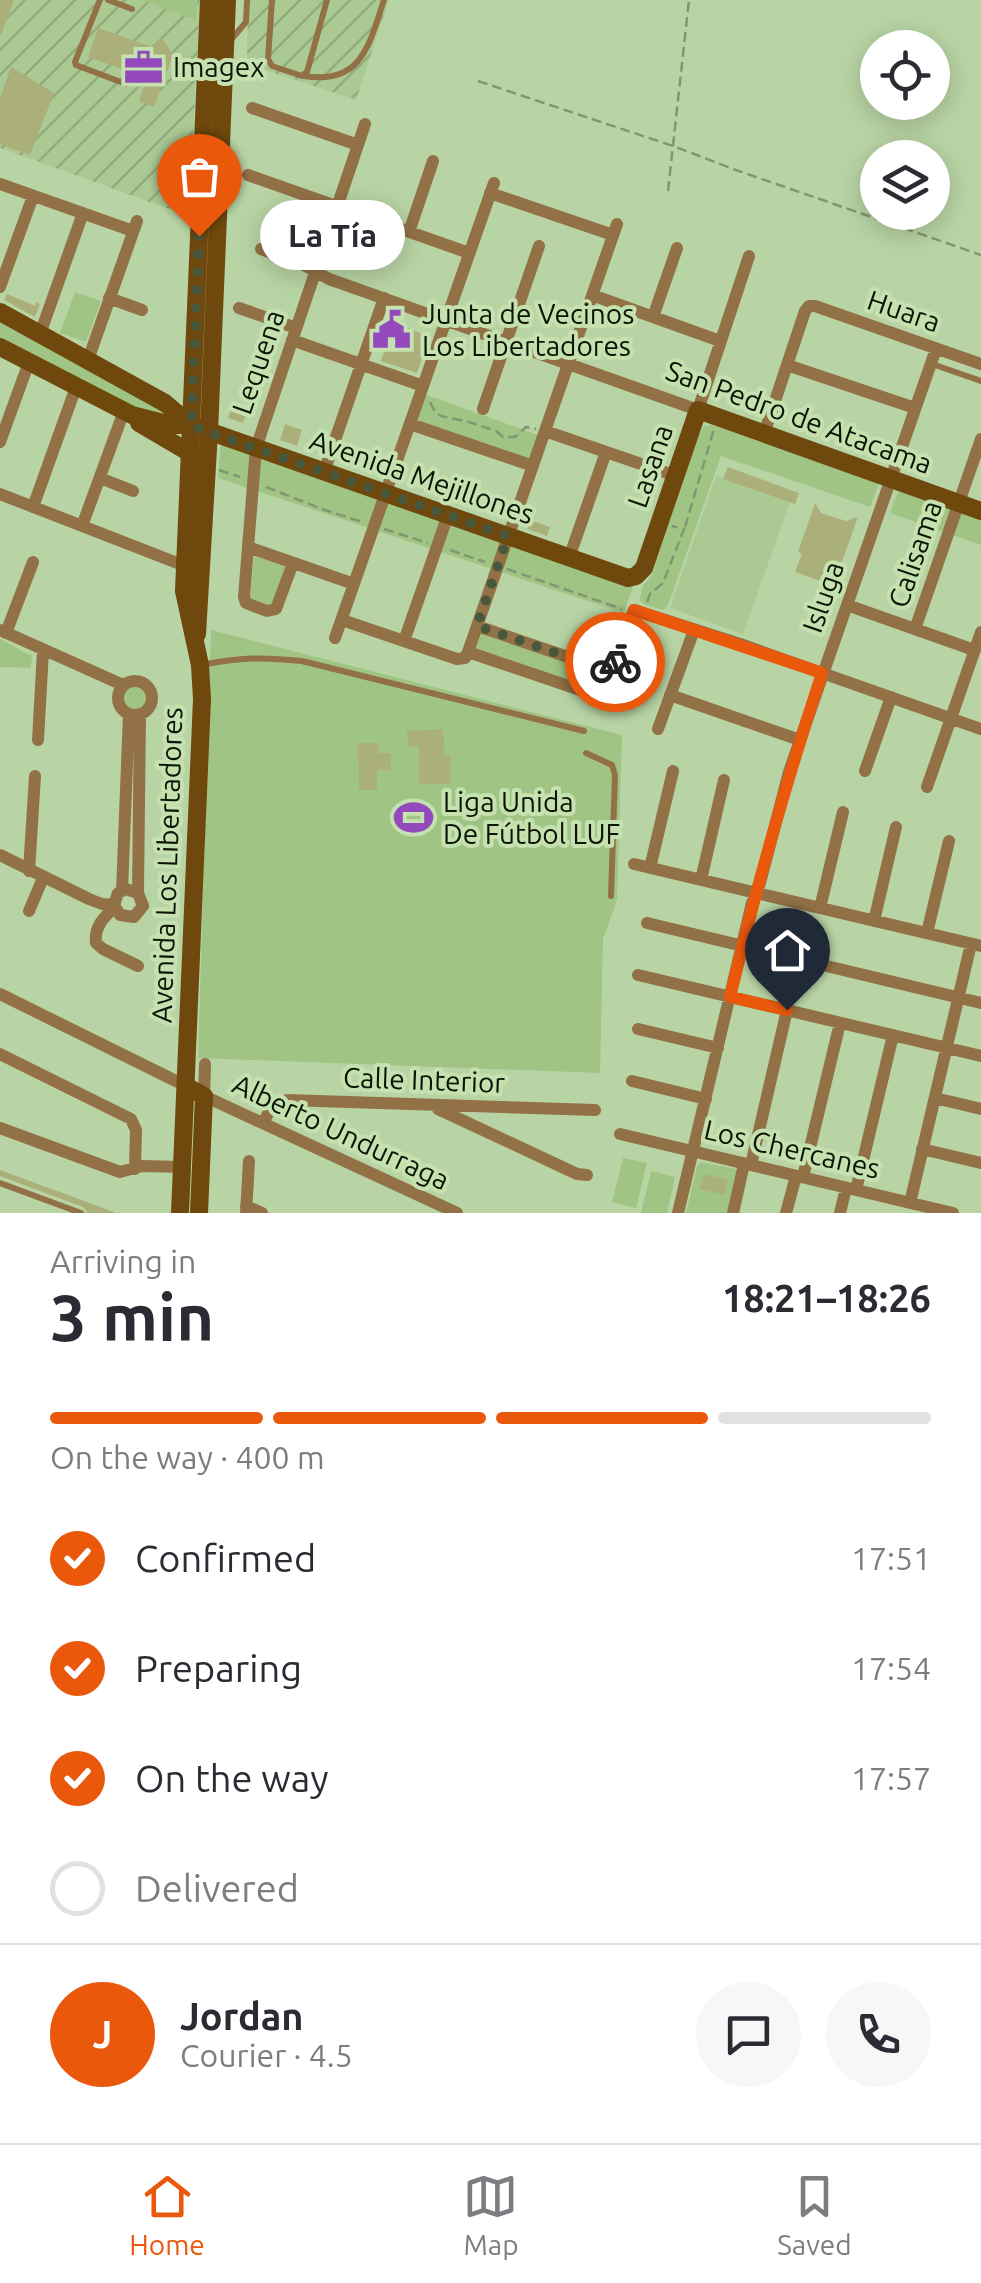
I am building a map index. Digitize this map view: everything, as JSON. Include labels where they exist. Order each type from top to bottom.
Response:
[{"type":"street","name":"Avenida Los Libertadores","points":[[198,656],[207,466],[200,429],[209,0]]},
{"type":"street","name":"Avenida Los Libertadores","points":[[198,1213],[186,1086],[202,699],[198,656],[186,603],[185,566],[190,453],[200,429],[226,0]]},
{"type":"street","points":[[252,108],[358,145]]},
{"type":"street","name":"Lequena","points":[[293,563],[276,608],[270,612],[251,607],[244,600],[256,448],[365,124]]},
{"type":"street","points":[[409,232],[433,161]]},
{"type":"street","points":[[248,176],[470,253]]},
{"type":"street","points":[[0,184],[83,213],[135,226],[88,360]]},
{"type":"street","points":[[336,638],[342,620],[354,584],[492,188],[615,230],[465,658],[458,660],[342,620]]},
{"type":"street","points":[[0,287],[32,196]]},
{"type":"street","points":[[40,334],[83,213]]},
{"type":"street","points":[[483,409],[540,246]]},
{"type":"street","points":[[653,317],[677,248]]},
{"type":"street","name":"San Pedro de Atacama","points":[[261,250],[329,279],[981,511]]},
{"type":"street","name":"Lasana","points":[[636,576],[644,568],[749,256]]},
{"type":"street","points":[[592,295],[720,340]]},
{"type":"street","points":[[109,298],[142,310]]},
{"type":"street","points":[[324,472],[384,298]]},
{"type":"street","name":"Huara","points":[[787,365],[809,306],[981,364]]},
{"type":"street","points":[[239,308],[421,392]]},
{"type":"street","points":[[0,312],[165,403],[200,429]]},
{"type":"street","points":[[0,347],[128,413],[200,429]]},
{"type":"street","name":"Isluga","points":[[678,1213],[783,793],[936,348]]},
{"type":"street","points":[[0,442],[29,362]]},
{"type":"street","points":[[764,434],[787,365],[916,408]]},
{"type":"street","points":[[33,507],[76,386]]},
{"type":"street","points":[[128,413],[143,427],[190,453]]},
{"type":"street","points":[[82,526],[128,413]]},
{"type":"street","points":[[410,424],[533,466]]},
{"type":"street","name":"Avenida Mejillones","points":[[200,429],[624,577],[636,576]]},
{"type":"street","points":[[545,431],[676,476]]},
{"type":"street","name":"Calisama","points":[[915,629],[981,439]]},
{"type":"street","points":[[569,558],[606,452]]},
{"type":"street","points":[[100,478],[133,490]]},
{"type":"street","points":[[0,494],[185,566]]},
{"type":"street","points":[[404,641],[448,516]]},
{"type":"street","points":[[248,547],[354,584]]},
{"type":"street","points":[[34,562],[3,632],[123,685]]},
{"type":"street","points":[[846,605],[974,650]]},
{"type":"street","points":[[468,652],[601,697],[638,612],[981,729]]},
{"type":"street","points":[[477,626],[612,672]]},
{"type":"street","points":[[658,730],[694,630]]},
{"type":"street","points":[[927,786],[981,632]]},
{"type":"street","points":[[38,740],[43,651]]},
{"type":"street","points":[[139,680],[149,686],[153,697],[146,712],[124,711],[118,701],[123,685],[139,680]]},
{"type":"street","points":[[670,696],[800,740]]},
{"type":"street","points":[[865,771],[891,697]]},
{"type":"street","points":[[122,891],[135,714]]},
{"type":"street","points":[[0,855],[95,902],[114,907],[124,917],[138,914],[142,906],[138,893],[135,714]]},
{"type":"street","points":[[650,868],[673,772]]},
{"type":"street","points":[[29,870],[35,776]]},
{"type":"street","points":[[701,880],[724,780]]},
{"type":"street","points":[[820,908],[843,812]]},
{"type":"street","points":[[874,921],[896,827]]},
{"type":"street","points":[[927,934],[950,841]]},
{"type":"street","points":[[634,864],[976,945],[958,997],[922,1149],[901,1205]]},
{"type":"street","points":[[29,911],[44,878]]},
{"type":"street","points":[[138,893],[130,889],[116,896],[114,907],[103,918],[96,934],[96,943],[103,950],[138,966]]},
{"type":"street","points":[[647,924],[981,1003]]},
{"type":"street","points":[[638,974],[981,1056]]},
{"type":"street","points":[[0,994],[204,1096]]},
{"type":"street","points":[[733,1213],[787,1010]]},
{"type":"street","points":[[786,1213],[840,1022]]},
{"type":"street","points":[[638,1028],[718,1048]]},
{"type":"street","points":[[840,1213],[851,1189],[893,1035]]},
{"type":"street","points":[[0,1054],[131,1118],[136,1130],[134,1169]]},
{"type":"street","name":"Avenida Los Libertadores","points":[[180,1213],[204,1096],[206,1064]]},
{"type":"street","points":[[632,1081],[706,1099]]},
{"type":"street","name":"Alberto Undurraga","points":[[204,1096],[457,1213]]},
{"type":"street","points":[[935,1098],[981,1109]]},
{"type":"street","name":"Calle Interior","points":[[263,1123],[272,1106],[287,1100],[595,1110]]},
{"type":"street","points":[[431,1106],[577,1174],[587,1175]]},
{"type":"street","points":[[0,1128],[120,1172],[147,1166],[191,1167]]},
{"type":"street","name":"Los Chercanes","points":[[620,1134],[851,1189],[901,1205],[951,1213]]},
{"type":"street","points":[[922,1149],[981,1163]]},
{"type":"street","points":[[249,1161],[246,1209],[262,1213]]},
{"type":"lane","points":[[100,0],[75,62],[126,84]]},
{"type":"lane","points":[[108,0],[132,8]]},
{"type":"lane","points":[[225,44],[235,38],[246,22],[247,0]]},
{"type":"lane","points":[[272,0],[268,60],[272,66],[302,76],[330,78],[353,68],[368,47],[384,0]]},
{"type":"lane","points":[[302,76],[307,72],[327,0]]},
{"type":"lane","points":[[930,364],[981,382]]},
{"type":"lane","points":[[198,656],[260,656],[302,662],[584,731]]},
{"type":"lane","points":[[586,753],[612,765],[615,775],[611,896]]},
{"type":"lane","points":[[0,1183],[81,1213]]},
{"type":"path","points":[[668,191],[689,0]]},
{"type":"path","points":[[478,81],[981,255]]},
{"type":"path","points":[[421,392],[441,416],[470,422],[503,437],[516,437],[526,427],[545,431]]},
{"type":"path","points":[[638,612],[662,583],[684,530],[718,418]]},
{"type":"path","points":[[207,466],[253,482]]},
{"type":"path","points":[[660,522],[684,530]]},
{"type":"shaded area","points":[[0,0],[200,0],[189,216],[0,148]]},
{"type":"shaded area","points":[[142,0],[197,0],[196,20]]},
{"type":"shaded area","points":[[248,0],[389,0],[356,100],[247,64]]},
{"type":"shaded area","points":[[75,292],[101,301],[86,342],[60,333]]},
{"type":"shaded area","points":[[0,315],[171,416],[158,418],[0,342]]},
{"type":"shaded area","points":[[424,394],[538,435],[530,458],[526,460],[418,423]]},
{"type":"shaded area","points":[[712,425],[879,484],[870,507],[721,456],[668,605],[663,610],[643,604],[642,587],[652,575],[695,443],[704,426]]},
{"type":"shaded area","points":[[221,442],[634,583],[624,613],[218,478]]},
{"type":"shaded area","points":[[716,476],[790,502],[743,634],[670,608]]},
{"type":"shaded area","points":[[899,489],[981,519],[981,545],[890,513]]},
{"type":"shaded area","points":[[254,556],[285,566],[272,607],[250,600]]},
{"type":"shaded area","name":"Liga Unida De Fútbol LUF","points":[[211,630],[622,735],[617,900],[603,939],[600,1073],[198,1058]]},
{"type":"shaded area","points":[[481,634],[604,677],[598,691],[474,651]]},
{"type":"shaded area","points":[[0,639],[32,656],[31,668],[0,667]]},
{"type":"shaded area","points":[[135,683],[145,687],[149,697],[145,707],[135,711],[125,707],[121,697],[125,687]]},
{"type":"shaded area","points":[[623,1158],[647,1163],[636,1208],[612,1202]]},
{"type":"shaded area","points":[[701,1162],[736,1169],[738,1177],[730,1213],[686,1213]]},
{"type":"shaded area","points":[[651,1171],[675,1177],[667,1213],[641,1213]]},
{"type":"building","points":[[0,0],[14,0],[1,35],[0,35]]},
{"type":"building","name":"Imagex","points":[[98,28],[152,47],[162,37],[173,55],[154,107],[139,101],[147,78],[88,57]]},
{"type":"building","points":[[11,67],[54,93],[30,155],[0,144],[0,98]]},
{"type":"building","points":[[7,294],[35,306],[36,302],[40,304],[35,317],[4,300]]},
{"type":"building","points":[[388,319],[429,337],[417,373],[381,361],[388,340],[381,338]]},
{"type":"building","points":[[233,403],[248,408],[243,423],[228,418]]},
{"type":"building","points":[[285,424],[302,430],[297,446],[280,440]]},
{"type":"building","points":[[728,467],[799,493],[795,504],[723,479]]},
{"type":"building","points":[[815,503],[821,513],[846,521],[858,517],[840,567],[827,563],[821,581],[795,572]]},
{"type":"building","points":[[530,520],[550,527],[547,536],[527,529]]},
{"type":"building","points":[[443,729],[445,756],[451,756],[451,784],[419,784],[419,746],[408,747],[407,731]]},
{"type":"building","points":[[358,743],[378,743],[378,753],[390,753],[391,770],[377,770],[377,790],[359,790]]},
{"type":"building","points":[[760,927],[781,933],[778,944],[757,939]]},
{"type":"building","points":[[0,1170],[114,1213],[88,1213],[83,1207],[0,1176]]},
{"type":"building","points":[[704,1174],[728,1180],[724,1195],[700,1189]]},
{"type":"way so far","points":[[199,236],[191,426],[508,536],[477,626],[612,672],[615,662]]},
{"type":"place","name":"Imagex","points":[[143,67]]},
{"type":"place","name":"La Tía","points":[[199,236]]},
{"type":"place","name":"Junta de Vecinos Los Libertadores","points":[[392,330]]},
{"type":"place","name":"Liga Unida De Fútbol LUF","points":[[413,818]]},
{"type":"route","points":[[615,662],[634,610],[822,673],[783,793],[730,997],[787,1010]]}]
